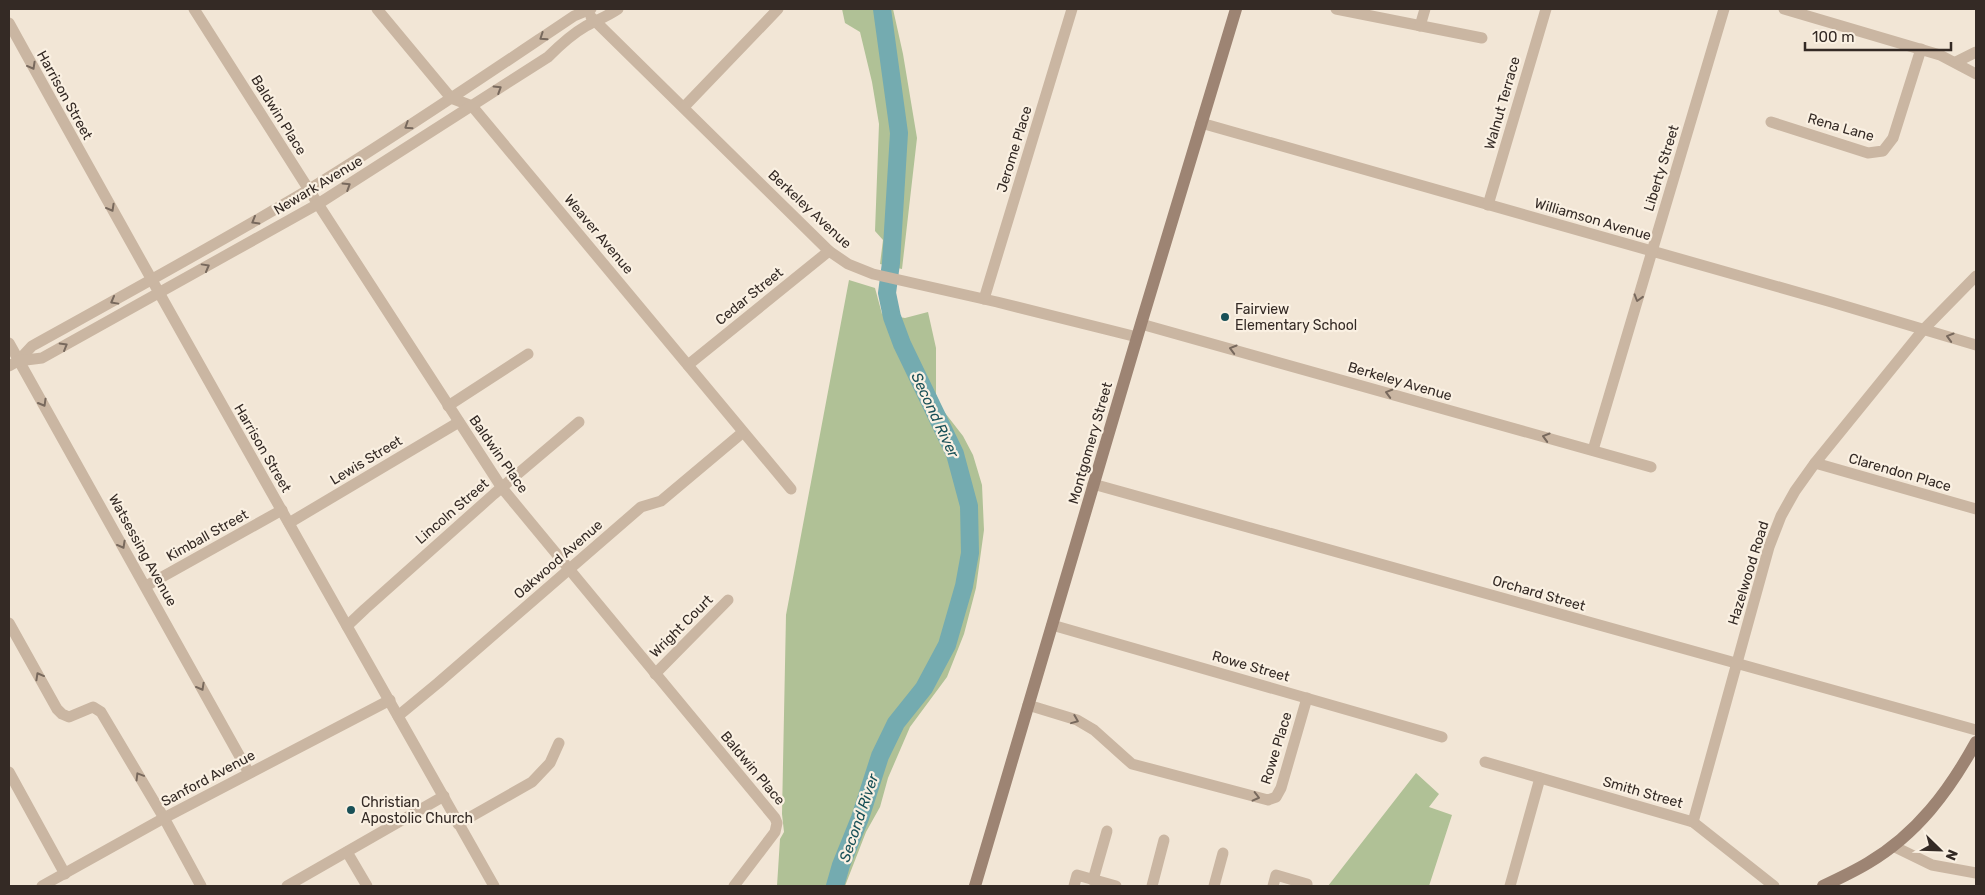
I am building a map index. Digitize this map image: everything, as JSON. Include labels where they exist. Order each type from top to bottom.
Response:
[{"type":"street","name":"Baldwin Place","points":[[194,9],[502,488],[777,822],[775,832],[734,886]]},
{"type":"street","name":"Weaver Avenue","points":[[377,9],[451,98],[472,106],[688,365],[742,433],[791,489]]},
{"type":"street","name":"Newark Avenue","points":[[14,363],[42,358],[318,204],[548,57],[562,43],[596,22],[608,17],[618,9]]},
{"type":"street","points":[[684,107],[778,9]]},
{"type":"street","name":"Jerome Place","points":[[984,299],[1072,9]]},
{"type":"street","name":"Montgomery Street","points":[[975,886],[1093,484],[1236,9]]},
{"type":"street","points":[[1336,9],[1482,38]]},
{"type":"street","points":[[1420,26],[1425,9]]},
{"type":"street","name":"Walnut Terrace","points":[[1488,205],[1546,9]]},
{"type":"street","name":"Liberty Street","points":[[1593,450],[1724,9]]},
{"type":"street","points":[[1784,9],[1921,49],[1956,62],[1976,74]]},
{"type":"street","name":"Newark Avenue","points":[[14,363],[32,346],[151,281],[308,189],[586,10]]},
{"type":"street","name":"Berkeley Avenue","points":[[586,10],[829,251],[848,264],[874,274],[1137,337]]},
{"type":"street","name":"Harrison Street","points":[[9,23],[151,281],[494,886]]},
{"type":"street","name":"Rena Lane","points":[[1771,122],[1868,153],[1883,151],[1893,138],[1921,49]]},
{"type":"street","points":[[1956,62],[1976,52]]},
{"type":"street","name":"Williamson Avenue","points":[[1201,123],[1805,294],[1976,345]]},
{"type":"street","name":"Cedar Street","points":[[688,365],[829,251]]},
{"type":"street","name":"Hazelwood Road","points":[[1693,822],[1769,547],[1781,516],[1815,462],[1923,330],[1976,276]]},
{"type":"street","name":"Berkeley Avenue","points":[[1141,324],[1651,467]]},
{"type":"street","name":"Watsessing Avenue","points":[[9,343],[14,363],[146,586],[249,773]]},
{"type":"street","points":[[448,406],[528,354]]},
{"type":"street","name":"Lewis Street","points":[[289,523],[459,422]]},
{"type":"street","name":"Lincoln Street","points":[[347,626],[502,488],[580,422]]},
{"type":"street","name":"Oakwood Avenue","points":[[398,716],[641,507],[661,501],[742,433]]},
{"type":"street","name":"Clarendon Place","points":[[1815,462],[1976,510]]},
{"type":"street","name":"Orchard Street","points":[[1093,484],[1976,730]]},
{"type":"street","name":"Kimball Street","points":[[146,586],[282,510]]},
{"type":"street","name":"Wright Court","points":[[655,674],[728,600]]},
{"type":"street","points":[[9,623],[57,709],[62,714],[69,716],[93,707],[101,712],[164,818],[201,886]]},
{"type":"street","name":"Rowe Street","points":[[1052,625],[1442,736]]},
{"type":"street","name":"Rowe Place","points":[[1028,705],[1077,720],[1094,730],[1132,764],[1268,800],[1276,797],[1281,788],[1307,698]]},
{"type":"street","name":"Sanford Avenue","points":[[42,886],[164,818],[390,700]]},
{"type":"street","points":[[1823,886],[1868,863],[1910,833],[1944,795],[1976,742]]},
{"type":"street","points":[[458,824],[532,782],[550,763],[559,743]]},
{"type":"street","name":"Smith Street","points":[[1485,762],[1693,822],[1774,886]]},
{"type":"street","points":[[9,772],[65,874]]},
{"type":"street","points":[[1510,886],[1540,778]]},
{"type":"street","points":[[287,886],[444,796]]},
{"type":"street","points":[[1093,880],[1108,831]]},
{"type":"street","points":[[1152,886],[1164,840]]},
{"type":"street","points":[[1893,846],[1932,865],[1976,873]]},
{"type":"street","points":[[347,852],[367,886]]},
{"type":"street","points":[[1214,886],[1223,853]]},
{"type":"street","points":[[1074,886],[1077,875],[1116,886]]},
{"type":"street","points":[[1273,886],[1276,875],[1307,884],[1307,886]]},
{"type":"green space","points":[[842,9],[893,9],[903,54],[917,138],[902,269],[880,264],[883,240],[875,231],[879,124],[872,82],[860,32],[845,23]]},
{"type":"green space","points":[[849,280],[875,288],[882,314],[905,318],[928,312],[936,348],[936,395],[942,409],[963,436],[973,455],[982,485],[984,530],[976,588],[964,634],[947,677],[910,727],[888,778],[880,807],[866,832],[845,886],[777,886],[780,839],[784,832],[782,814],[786,615]]},
{"type":"green space","points":[[1416,773],[1439,794],[1429,807],[1452,815],[1429,886],[1328,886]]},
{"type":"waterway","name":"Second River","points":[[835,886],[880,756],[896,723],[924,688],[947,645],[964,586],[970,553],[969,506],[955,454],[902,344],[892,317],[887,293],[891,263],[899,133],[882,9]]},
{"type":"place","name":"Fairview Elementary School","points":[[1225,317]]},
{"type":"place","name":"Christian Apostolic Church","points":[[351,810]]}]
